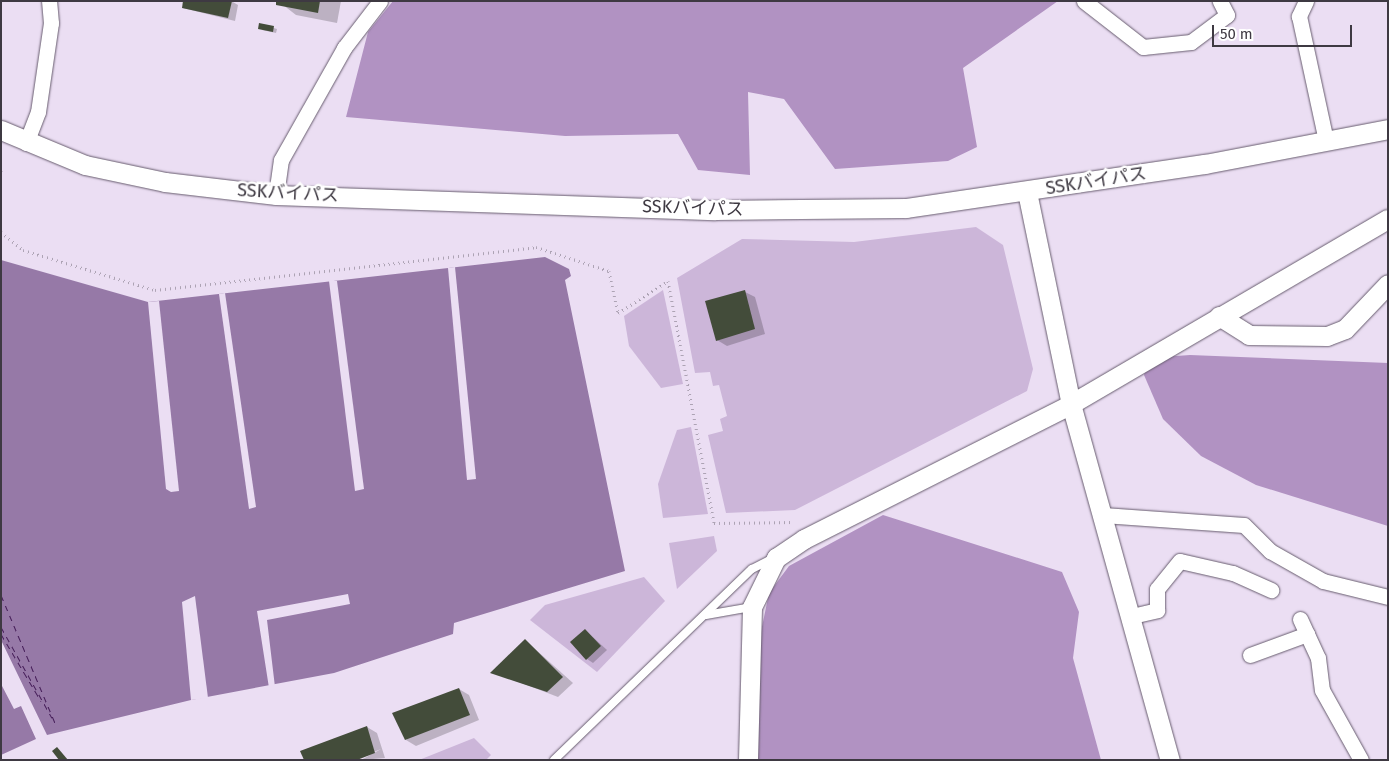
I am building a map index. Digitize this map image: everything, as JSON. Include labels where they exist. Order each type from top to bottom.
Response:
[{"type":"street","points":[[26,143],[38,112],[51,24],[49,1]]},
{"type":"street","points":[[276,195],[281,160],[344,48],[380,1]]},
{"type":"street","points":[[1084,1],[1143,47],[1191,42],[1227,15],[1220,1]]},
{"type":"street","points":[[1306,1],[1300,16],[1326,141]]},
{"type":"street","name":"SSKバイパス","points":[[2,134],[85,165],[165,182],[276,195],[714,210],[906,208],[1027,192],[1388,129]]},
{"type":"street","points":[[1027,192],[1071,404],[1132,616],[1170,760]]},
{"type":"street","points":[[748,760],[752,607],[776,558],[804,539],[1071,404],[1388,219]]},
{"type":"street","points":[[1219,316],[1249,335],[1327,336],[1345,329],[1388,284]]},
{"type":"street","points":[[1103,515],[1244,525],[1270,551],[1322,581],[1388,597]]},
{"type":"street","points":[[1132,616],[1157,610],[1157,590],[1180,561],[1233,573],[1271,590]]},
{"type":"street","points":[[1300,619],[1318,658],[1322,690],[1361,760]]},
{"type":"street","points":[[1250,655],[1307,634]]},
{"type":"lane","points":[[554,760],[706,615],[752,568],[776,558]]},
{"type":"lane","points":[[706,615],[752,607]]},
{"type":"path","points":[[1,232],[24,250],[155,290],[536,247],[609,271],[618,313],[668,281],[714,523],[793,522]]},
{"type":"shaded area","points":[[393,1],[1058,1],[963,68],[977,147],[948,161],[835,169],[784,99],[748,92],[750,175],[698,170],[678,134],[565,136],[346,117],[368,32]]},
{"type":"shaded area","points":[[976,227],[1003,245],[1033,369],[1027,391],[795,510],[726,513],[708,435],[723,431],[720,419],[727,416],[719,385],[713,386],[710,372],[695,373],[677,278],[742,239],[854,242]]},
{"type":"shaded area","points":[[545,257],[569,269],[571,276],[565,280],[625,571],[454,623],[453,634],[334,673],[191,700],[47,735],[1,640],[1,260],[148,302]]},
{"type":"shaded area","points":[[663,290],[683,384],[661,388],[629,346],[624,316]]},
{"type":"shaded area","points":[[1190,355],[1388,363],[1388,526],[1256,485],[1201,456],[1163,419],[1144,375],[1149,358]]},
{"type":"shaded area","points":[[691,427],[708,514],[663,518],[658,484],[677,430]]},
{"type":"shaded area","points":[[883,515],[1062,572],[1079,612],[1073,658],[1101,760],[756,760],[758,646],[769,593],[789,566]]},
{"type":"shaded area","points":[[714,536],[717,551],[677,589],[669,543]]},
{"type":"shaded area","points":[[644,577],[665,601],[597,672],[530,620],[545,605]]},
{"type":"shaded area","points":[[1,684],[14,709],[21,706],[36,739],[1,755]]},
{"type":"shaded area","points":[[474,738],[491,755],[486,760],[419,760]]},
{"type":"pier","points":[[455,267],[476,479],[467,480],[448,268]]},
{"type":"pier","points":[[329,281],[337,281],[364,489],[355,491]]},
{"type":"pier","points":[[225,293],[256,507],[249,509],[219,294]]},
{"type":"pier","points":[[159,301],[179,491],[171,492],[166,489],[148,302]]},
{"type":"pier","points":[[348,594],[350,604],[267,620],[275,687],[269,688],[257,611]]},
{"type":"pier","points":[[195,596],[208,698],[191,700],[182,602]]},
{"type":"building","points":[[183,1],[232,1],[228,18],[182,8]]},
{"type":"building","points":[[276,1],[320,1],[318,13],[276,5]]},
{"type":"building","points":[[259,23],[274,26],[273,32],[258,29]]},
{"type":"building","points":[[745,290],[755,329],[716,341],[705,301]]},
{"type":"building","points":[[585,629],[601,646],[586,660],[570,642]]},
{"type":"building","points":[[525,639],[563,677],[547,692],[490,673]]},
{"type":"building","points":[[459,688],[470,715],[405,740],[392,713]]},
{"type":"building","points":[[367,726],[375,753],[357,760],[304,760],[300,751]]},
{"type":"building","points":[[57,747],[68,760],[59,760],[52,751]]},
{"type":"ferry route","points":[[1,595],[55,723]]},
{"type":"ferry route","points":[[1,627],[52,718]]},
{"type":"ferry route","points":[[1,634],[41,701]]}]
